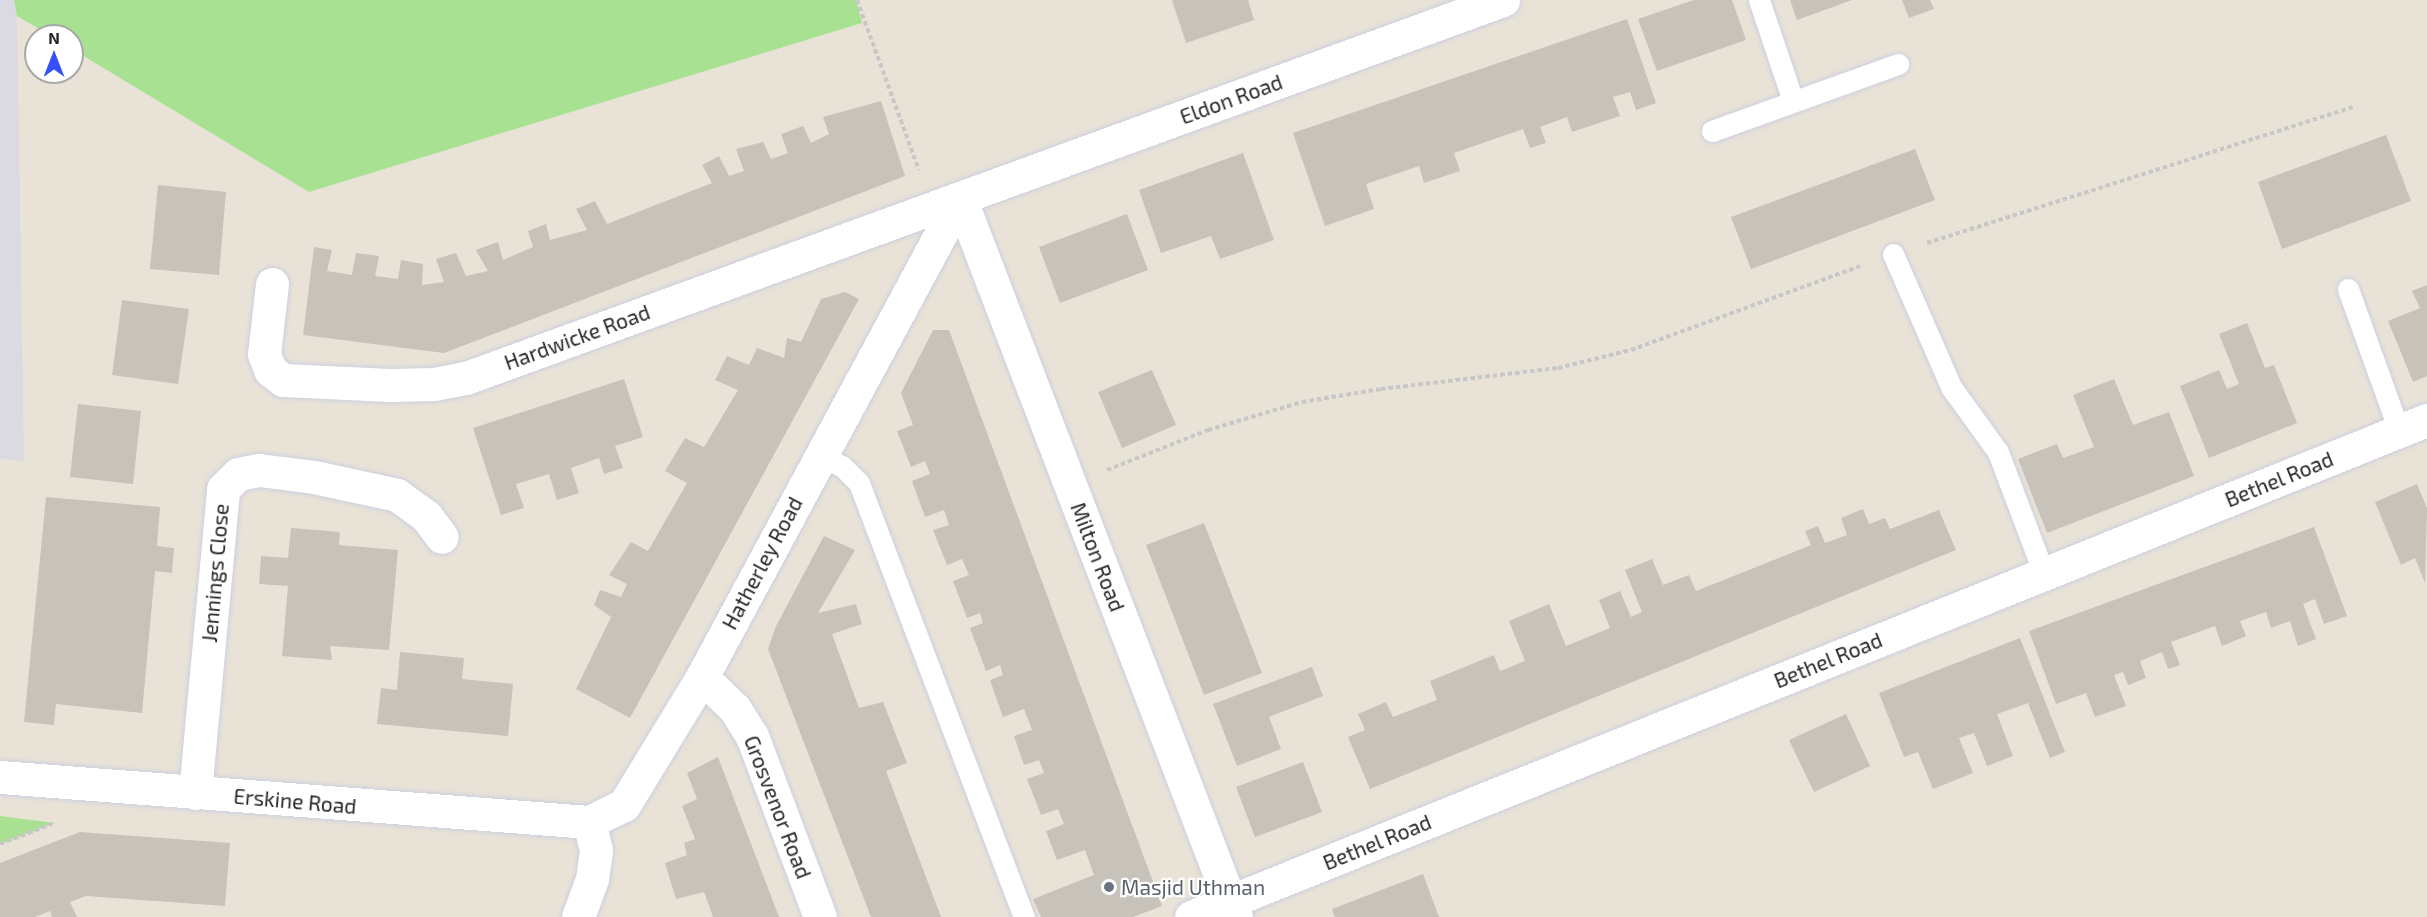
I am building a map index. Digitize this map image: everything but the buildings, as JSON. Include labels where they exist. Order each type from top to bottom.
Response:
[{"type":"street","name":"Eldon Road","points":[[946,202],[1503,0]]},
{"type":"street","name":"Hardwicke Road","points":[[272,284],[264,354],[270,370],[284,380],[307,384],[434,384],[466,378],[946,202]]},
{"type":"street","name":"Hatherley Road","points":[[589,822],[624,805],[702,677],[946,202]]},
{"type":"street","name":"Milton Road","points":[[946,202],[1070,485],[1233,909]]},
{"type":"street","name":"Bethel Road","points":[[1191,917],[1233,909],[2044,574],[2413,425]]},
{"type":"street","name":"Jennings Close","points":[[195,793],[223,489],[238,474],[259,470],[335,481],[397,495],[426,516],[442,537]]},
{"type":"street","name":"Grosvenor Road","points":[[702,677],[735,709],[752,736],[820,917]]},
{"type":"street","name":"Erskine Road","points":[[0,777],[589,822]]},
{"type":"street","points":[[578,917],[592,879],[596,850],[589,822]]},
{"type":"lane","points":[[1759,0],[1793,100]]},
{"type":"lane","points":[[1712,131],[1793,100],[1899,64]]},
{"type":"lane","points":[[1893,254],[1952,387],[1998,452],[2044,574]]},
{"type":"lane","points":[[2348,289],[2413,425]]},
{"type":"lane","points":[[818,455],[842,466],[859,483],[1024,917]]},
{"type":"path","points":[[857,0],[946,202]]},
{"type":"path","points":[[1070,485],[1208,430],[1302,402],[1381,389],[1558,368],[1630,350],[1893,254],[2353,107]]},
{"type":"shaded area","points":[[0,0],[14,0],[17,16],[24,461],[0,459]]},
{"type":"green space","points":[[14,0],[856,0],[862,23],[309,192],[84,56],[84,24],[31,24],[17,16]]},
{"type":"green space","points":[[0,816],[55,823],[0,844]]},
{"type":"place","name":"Masjid Uthman","points":[[1109,887]]}]
